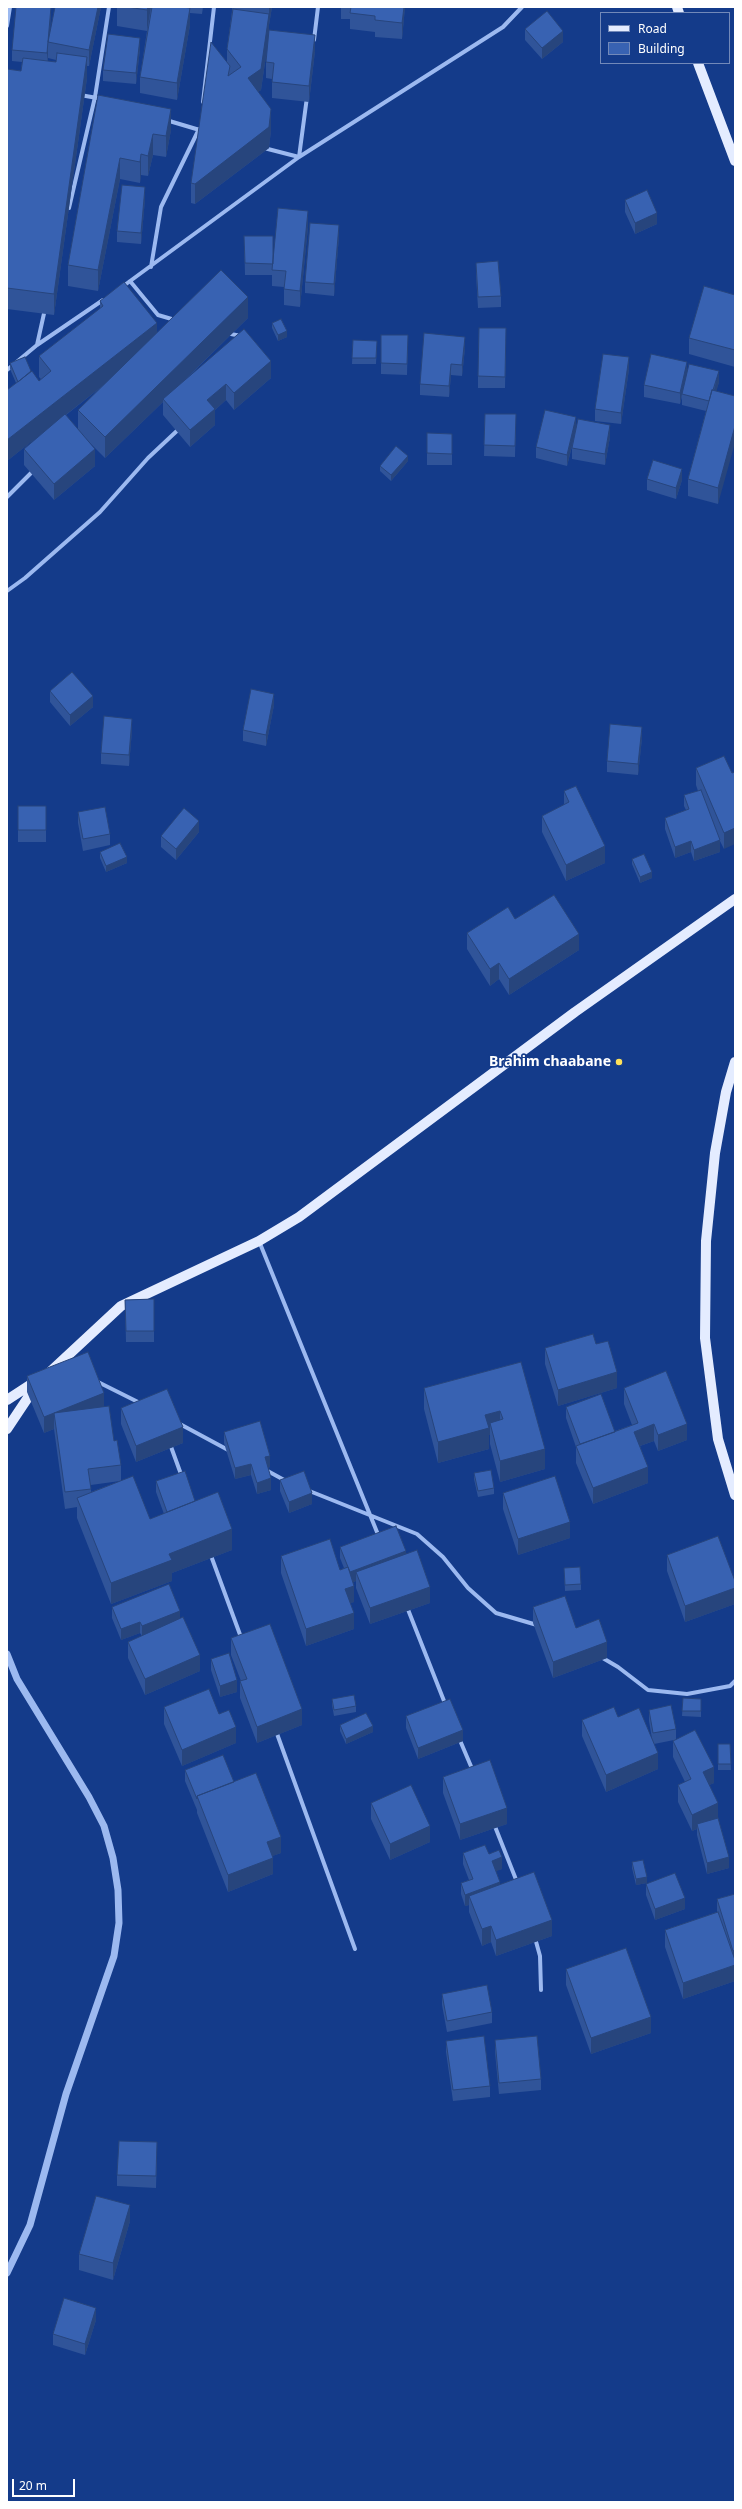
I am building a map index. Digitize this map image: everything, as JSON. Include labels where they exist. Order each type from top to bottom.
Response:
[{"type":"main road","points":[[698,64],[735,161]]},
{"type":"main road","points":[[7,1400],[63,1364],[121,1306],[259,1241],[299,1217],[575,1012],[735,900]]},
{"type":"main road","points":[[735,1062],[726,1092],[715,1153],[706,1242],[705,1331],[718,1439],[735,1495]]},
{"type":"main road","points":[[7,1429],[40,1379]]},
{"type":"street","points":[[7,26],[10,7]]},
{"type":"street","points":[[67,213],[95,97],[109,7]]},
{"type":"street","points":[[202,107],[214,7]]},
{"type":"street","points":[[313,46],[318,7]]},
{"type":"street","points":[[117,290],[151,267],[299,157],[503,27],[522,7]]},
{"type":"street","points":[[73,93],[108,99]]},
{"type":"street","points":[[299,157],[307,94]]},
{"type":"street","points":[[161,119],[206,132]]},
{"type":"street","points":[[151,267],[161,207],[199,130],[200,122]]},
{"type":"street","points":[[261,147],[299,157]]},
{"type":"street","points":[[130,281],[158,315],[181,321]]},
{"type":"street","points":[[7,370],[37,345],[105,298]]},
{"type":"street","points":[[37,345],[46,306]]},
{"type":"street","points":[[218,331],[247,337]]},
{"type":"street","points":[[7,591],[26,578],[100,512],[148,458],[182,425]]},
{"type":"street","points":[[7,497],[36,468]]},
{"type":"street","points":[[259,1241],[380,1539]]},
{"type":"street","points":[[93,1379],[146,1406]]},
{"type":"street","points":[[173,1420],[235,1453]]},
{"type":"street","points":[[167,1436],[184,1480]]},
{"type":"street","points":[[262,1468],[290,1482]]},
{"type":"street","points":[[303,1488],[371,1517],[417,1534],[443,1557],[468,1588],[496,1613],[546,1628]]},
{"type":"street","points":[[208,1547],[244,1644]]},
{"type":"street","points":[[403,1598],[448,1709]]},
{"type":"street","points":[[7,1654],[24,1691],[89,1797],[104,1826],[116,1877],[119,1923],[114,1956],[66,2094],[30,2225],[7,2273]]},
{"type":"street","points":[[598,1656],[618,1667],[648,1690],[687,1694],[730,1686],[735,1681]]},
{"type":"street","points":[[274,1726],[355,1949]]},
{"type":"street","points":[[456,1731],[474,1775]]},
{"type":"street","points":[[492,1819],[518,1885]]},
{"type":"street","points":[[534,1935],[540,1956],[541,1990]]},
{"type":"building","points":[[16,7],[51,7],[47,53],[12,50]]},
{"type":"building","points":[[55,7],[98,7],[89,50],[48,42]]},
{"type":"building","points":[[127,7],[148,7],[147,10]]},
{"type":"building","points":[[152,7],[190,8],[177,83],[140,77]]},
{"type":"building","points":[[351,7],[404,7],[402,23],[375,20],[375,16],[350,13]]},
{"type":"building","points":[[233,9],[269,14],[261,69],[248,78],[271,109],[269,127],[195,184],[191,183],[211,42],[230,66],[228,76],[241,67],[227,49]]},
{"type":"building","points":[[547,11],[563,31],[542,48],[525,29]]},
{"type":"building","points":[[269,30],[315,35],[309,86],[272,82],[274,63],[266,62]]},
{"type":"building","points":[[108,34],[140,38],[136,73],[103,70]]},
{"type":"building","points":[[57,53],[87,57],[54,294],[7,288],[7,69],[21,71],[23,58],[56,62]]},
{"type":"building","points":[[98,95],[171,109],[166,136],[153,134],[148,156],[141,154],[140,162],[120,158],[98,270],[68,265]]},
{"type":"building","points":[[122,185],[145,187],[141,233],[117,231]]},
{"type":"building","points":[[647,190],[657,213],[635,223],[625,200]]},
{"type":"building","points":[[278,208],[308,211],[300,291],[284,289],[286,271],[272,270]]},
{"type":"building","points":[[310,223],[339,225],[334,284],[305,282]]},
{"type":"building","points":[[244,236],[273,236],[273,264],[245,263]]},
{"type":"building","points":[[498,261],[501,296],[478,297],[476,263]]},
{"type":"building","points":[[221,270],[248,297],[105,437],[78,410]]},
{"type":"building","points":[[124,282],[157,323],[7,440],[7,390],[32,371],[39,381],[51,371],[39,356],[103,306],[100,301]]},
{"type":"building","points":[[704,286],[735,295],[735,350],[689,338]]},
{"type":"building","points":[[281,319],[287,331],[278,335],[272,323]]},
{"type":"building","points":[[479,328],[506,328],[505,377],[478,376]]},
{"type":"building","points":[[244,329],[271,361],[234,393],[226,384],[207,400],[215,409],[190,430],[163,399]]},
{"type":"building","points":[[424,333],[465,337],[462,365],[451,364],[449,386],[420,384]]},
{"type":"building","points":[[381,335],[408,335],[407,364],[381,363]]},
{"type":"building","points":[[353,340],[377,341],[376,358],[352,358]]},
{"type":"building","points":[[603,354],[629,357],[621,413],[595,409]]},
{"type":"building","points":[[651,354],[687,362],[680,393],[644,385]]},
{"type":"building","points":[[25,357],[31,371],[18,382],[10,363]]},
{"type":"building","points":[[689,364],[719,371],[709,401],[682,394]]},
{"type":"building","points":[[712,390],[735,396],[735,426],[718,488],[688,479]]},
{"type":"building","points":[[545,410],[576,417],[567,455],[536,447]]},
{"type":"building","points":[[65,414],[95,449],[54,484],[24,449]]},
{"type":"building","points":[[485,414],[516,414],[515,446],[484,445]]},
{"type":"building","points":[[578,419],[610,425],[605,454],[572,448]]},
{"type":"building","points":[[427,433],[452,434],[452,454],[427,453]]},
{"type":"building","points":[[396,446],[408,456],[391,475],[380,466]]},
{"type":"building","points":[[653,460],[682,469],[676,488],[647,479]]},
{"type":"building","points":[[72,672],[93,696],[70,715],[50,691]]},
{"type":"building","points":[[251,689],[274,694],[266,735],[243,730]]},
{"type":"building","points":[[104,716],[132,719],[129,755],[101,753]]},
{"type":"building","points":[[610,724],[642,727],[638,764],[607,761]]},
{"type":"building","points":[[724,756],[732,773],[735,772],[735,828],[724,833],[696,768]]},
{"type":"building","points":[[576,786],[605,846],[566,865],[542,816],[569,802],[564,791]]},
{"type":"building","points":[[701,790],[720,840],[694,850],[691,841],[675,847],[665,818],[689,809],[684,795]]},
{"type":"building","points":[[18,806],[46,806],[46,830],[18,830]]},
{"type":"building","points":[[105,807],[110,834],[83,839],[78,812]]},
{"type":"building","points":[[184,808],[199,821],[176,849],[161,836]]},
{"type":"building","points":[[120,843],[127,857],[106,866],[100,852]]},
{"type":"building","points":[[644,854],[652,872],[640,877],[632,859]]},
{"type":"building","points":[[554,895],[579,934],[509,979],[499,963],[490,969],[467,933],[508,907],[515,919]]},
{"type":"building","points":[[154,1299],[154,1331],[126,1331],[125,1300]]},
{"type":"building","points":[[593,1334],[596,1344],[608,1341],[617,1372],[558,1390],[545,1348]]},
{"type":"building","points":[[88,1352],[104,1393],[44,1417],[27,1376]]},
{"type":"building","points":[[521,1362],[545,1449],[500,1461],[490,1423],[503,1419],[500,1411],[485,1415],[489,1428],[438,1442],[424,1388]]},
{"type":"building","points":[[666,1371],[687,1424],[658,1435],[654,1424],[634,1432],[648,1467],[593,1488],[576,1446],[638,1423],[624,1388]]},
{"type":"building","points":[[167,1389],[183,1427],[136,1446],[121,1408]]},
{"type":"building","points":[[601,1394],[615,1432],[580,1444],[566,1407]]},
{"type":"building","points":[[109,1406],[114,1441],[117,1440],[121,1465],[88,1469],[91,1489],[65,1492],[54,1413]]},
{"type":"building","points":[[260,1421],[270,1456],[265,1457],[271,1478],[257,1483],[251,1464],[235,1468],[224,1432]]},
{"type":"building","points":[[491,1470],[494,1488],[478,1491],[474,1473]]},
{"type":"building","points":[[185,1471],[195,1501],[167,1512],[156,1481]]},
{"type":"building","points":[[304,1471],[312,1493],[289,1502],[280,1480]]},
{"type":"building","points":[[133,1476],[150,1519],[218,1492],[232,1529],[169,1554],[172,1560],[111,1583],[77,1498]]},
{"type":"building","points":[[555,1476],[570,1522],[518,1539],[503,1493]]},
{"type":"building","points":[[396,1526],[406,1551],[350,1572],[340,1547]]},
{"type":"building","points":[[718,1536],[735,1581],[735,1588],[685,1606],[667,1555]]},
{"type":"building","points":[[330,1539],[340,1570],[348,1567],[354,1586],[345,1589],[354,1613],[306,1629],[281,1556]]},
{"type":"building","points":[[417,1550],[430,1587],[370,1608],[356,1572]]},
{"type":"building","points":[[580,1567],[581,1584],[565,1585],[564,1568]]},
{"type":"building","points":[[169,1584],[180,1611],[142,1626],[140,1622],[121,1629],[112,1607]]},
{"type":"building","points":[[565,1596],[576,1628],[599,1619],[607,1642],[553,1662],[533,1607]]},
{"type":"building","points":[[183,1617],[200,1655],[145,1679],[128,1642]]},
{"type":"building","points":[[270,1624],[302,1709],[257,1727],[240,1681],[247,1679],[231,1638]]},
{"type":"building","points":[[229,1653],[237,1680],[220,1686],[211,1659]]},
{"type":"building","points":[[209,1689],[219,1714],[229,1710],[236,1727],[182,1750],[164,1707]]},
{"type":"building","points":[[354,1695],[356,1706],[334,1710],[332,1699]]},
{"type":"building","points":[[683,1698],[701,1699],[701,1711],[682,1711]]},
{"type":"building","points":[[450,1699],[463,1730],[418,1748],[406,1716]]},
{"type":"building","points":[[671,1705],[676,1729],[653,1733],[649,1710]]},
{"type":"building","points":[[614,1707],[618,1717],[639,1708],[658,1753],[606,1775],[582,1720]]},
{"type":"building","points":[[366,1713],[373,1726],[346,1739],[340,1725]]},
{"type":"building","points":[[695,1730],[714,1767],[703,1772],[718,1803],[692,1815],[678,1785],[691,1779],[673,1741]]},
{"type":"building","points":[[718,1744],[730,1744],[731,1764],[718,1764]]},
{"type":"building","points":[[223,1755],[234,1782],[197,1796],[197,1799],[185,1770]]},
{"type":"building","points":[[490,1760],[507,1808],[460,1824],[443,1777]]},
{"type":"building","points":[[256,1773],[281,1837],[267,1842],[273,1858],[228,1875],[197,1796]]},
{"type":"building","points":[[411,1785],[430,1826],[390,1844],[371,1803]]},
{"type":"building","points":[[718,1818],[729,1857],[707,1863],[697,1824]]},
{"type":"building","points":[[485,1845],[489,1854],[499,1850],[502,1857],[492,1861],[500,1882],[465,1895],[461,1883],[473,1879],[463,1853]]},
{"type":"building","points":[[643,1860],[647,1877],[636,1879],[632,1862]]},
{"type":"building","points":[[534,1872],[552,1920],[496,1940],[491,1926],[482,1929],[469,1896]]},
{"type":"building","points":[[675,1873],[685,1898],[655,1909],[646,1884]]},
{"type":"building","points":[[735,1894],[735,1950],[733,1951],[717,1899]]},
{"type":"building","points":[[718,1912],[735,1960],[735,1965],[683,1983],[665,1930]]},
{"type":"building","points":[[626,1948],[651,2017],[591,2038],[566,1969]]},
{"type":"building","points":[[487,1985],[492,2012],[447,2021],[442,1994]]},
{"type":"building","points":[[484,2036],[490,2086],[453,2090],[446,2041]]},
{"type":"building","points":[[537,2036],[541,2079],[499,2083],[495,2040]]},
{"type":"building","points":[[119,2141],[157,2142],[156,2176],[117,2175]]},
{"type":"building","points":[[96,2196],[130,2205],[113,2263],[79,2254]]},
{"type":"building","points":[[64,2298],[96,2308],[85,2344],[53,2334]]},
{"type":"place","name":"Brahim chaabane","points":[[619,1062]]}]
